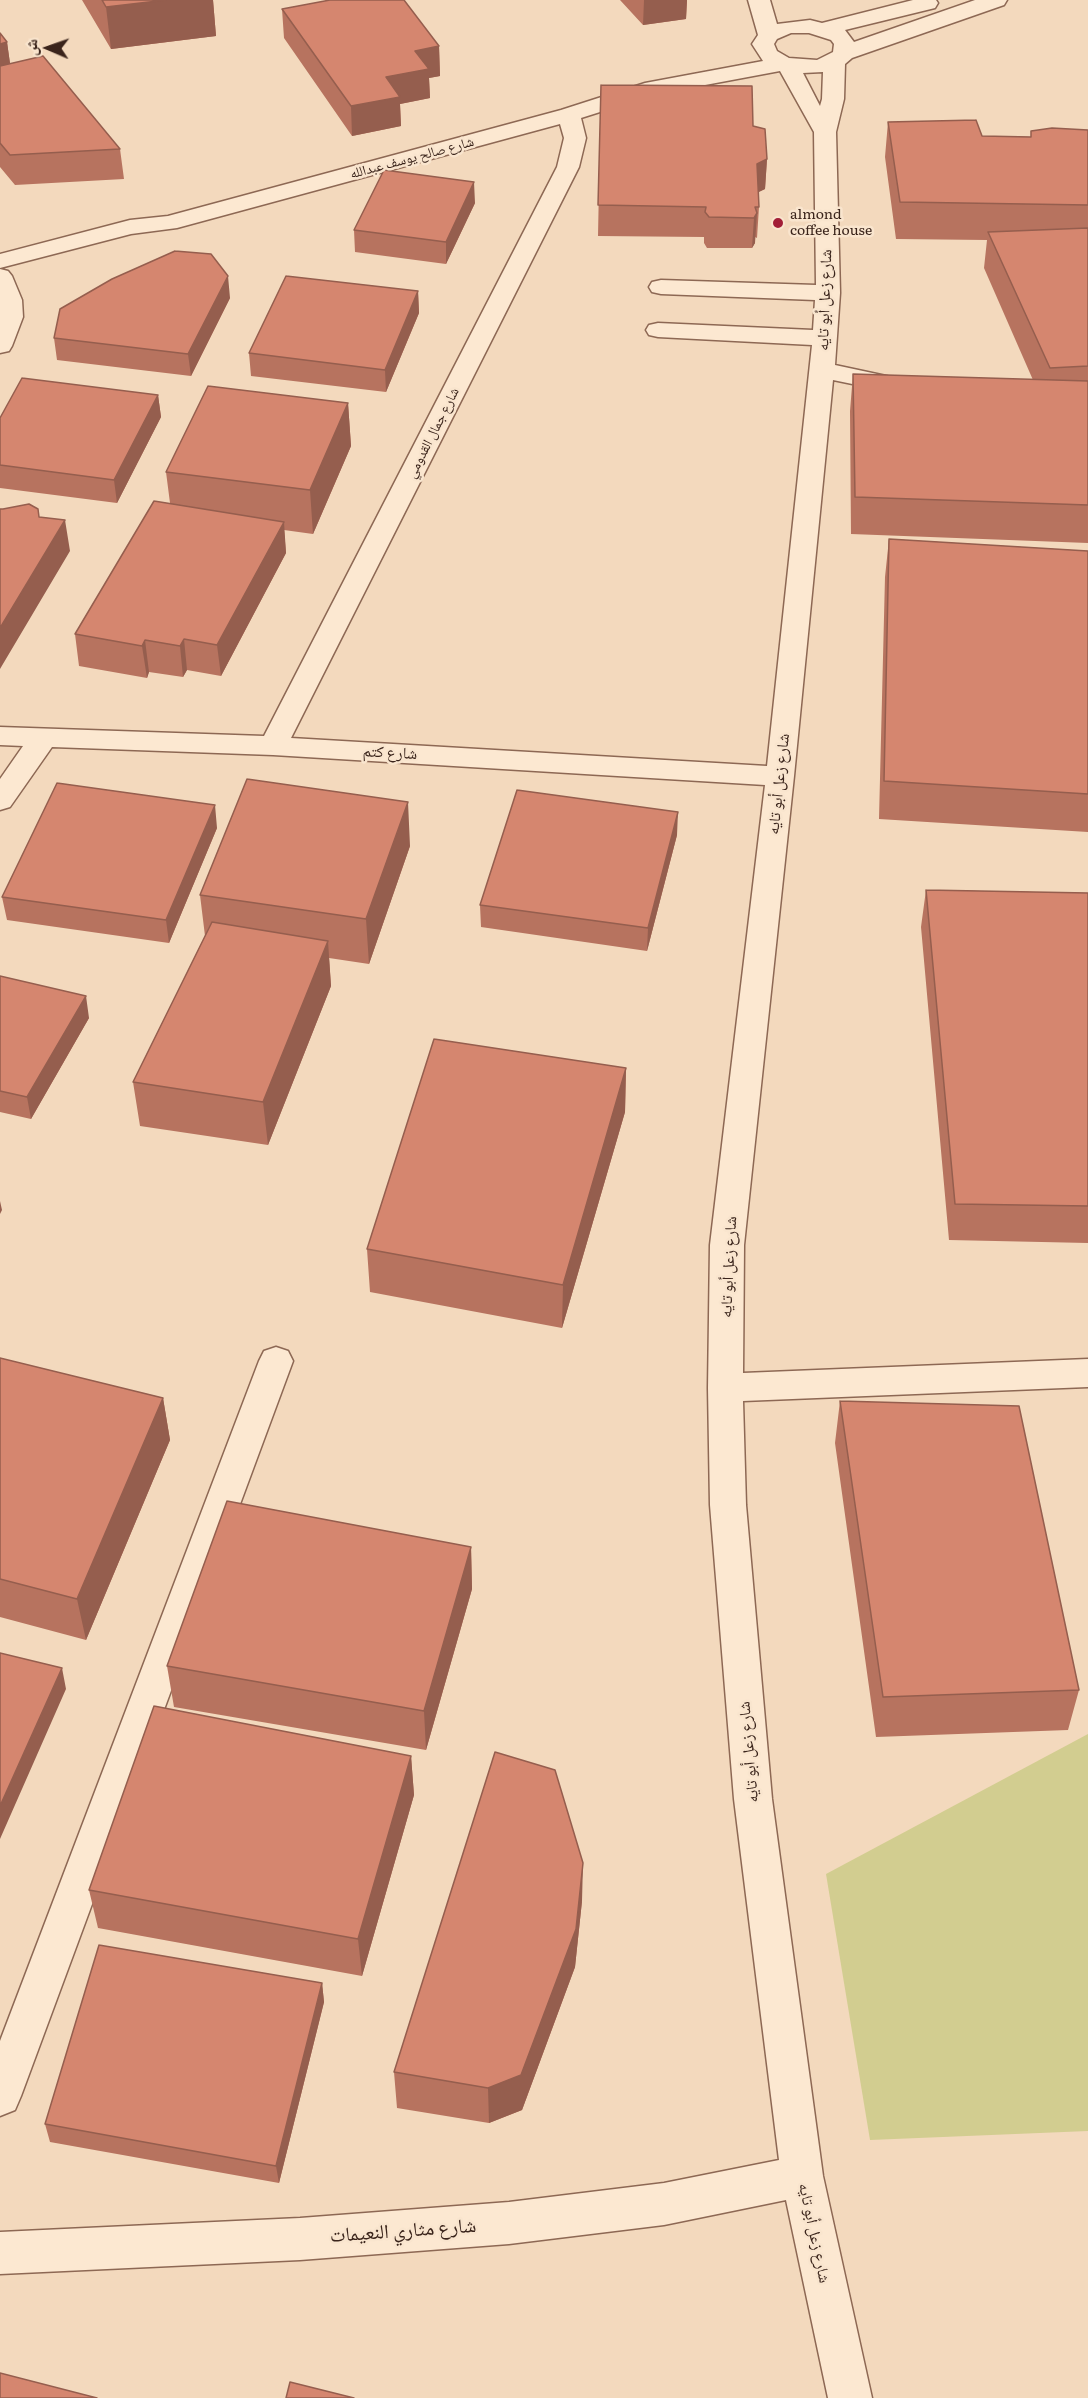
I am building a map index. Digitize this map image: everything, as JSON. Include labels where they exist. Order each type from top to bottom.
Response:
[{"type":"street","points":[[759,0],[768,55],[785,64],[825,132]]},
{"type":"street","points":[[817,28],[937,0]]},
{"type":"street","points":[[839,58],[919,24],[996,0]]},
{"type":"street","points":[[802,3],[817,28],[838,35],[845,44],[839,58]]},
{"type":"street","name":"شارع صالح يوسف عبدالله","points":[[1,275],[135,240],[170,223],[569,115],[653,88],[766,40],[787,27],[817,28]]},
{"type":"street","name":"شارع صالح يوسف عبدالله","points":[[653,88],[785,64],[820,66],[839,58]]},
{"type":"street","name":"شارع زعل أبو تايه","points":[[839,58],[825,132],[827,282],[823,354],[780,776],[727,1245],[725,1388],[728,1505],[753,1799],[802,2176],[850,2398]]},
{"type":"street","name":"شارع جمال القدومي","points":[[273,746],[568,167],[575,138],[569,115]]},
{"type":"street","points":[[0,346],[11,316],[10,300],[1,275]]},
{"type":"street","points":[[663,276],[827,282]]},
{"type":"street","points":[[658,330],[823,354],[924,391]]},
{"type":"street","name":"شارع كتم","points":[[0,736],[273,746],[780,776]]},
{"type":"street","points":[[0,800],[44,737]]},
{"type":"street","points":[[0,2096],[276,1361]]},
{"type":"street","points":[[725,1388],[1088,1373]]},
{"type":"street","name":"شارع مثاري النعيمات","points":[[0,2253],[300,2239],[509,2223],[664,2204],[802,2176]]},
{"type":"shaded area","points":[[1088,1734],[1088,2131],[870,2140],[826,1874]]},
{"type":"building","points":[[102,0],[166,0],[106,7]]},
{"type":"building","points":[[330,0],[404,0],[439,46],[415,51],[429,69],[386,77],[400,97],[351,106],[282,9]]},
{"type":"building","points":[[0,33],[7,42],[0,44]]},
{"type":"building","points":[[43,56],[120,149],[10,155],[0,143],[0,66]]},
{"type":"building","points":[[601,85],[752,86],[753,126],[765,129],[767,159],[757,164],[759,207],[755,207],[757,213],[754,218],[709,217],[705,212],[706,207],[598,205]]},
{"type":"building","points":[[976,120],[982,136],[1031,137],[1031,131],[1052,128],[1088,130],[1088,205],[900,202],[888,122]]},
{"type":"building","points":[[384,170],[474,182],[446,242],[354,230]]},
{"type":"building","points":[[1088,228],[1088,366],[1050,368],[988,232]]},
{"type":"building","points":[[175,251],[211,254],[228,276],[188,354],[54,338],[60,309],[112,279]]},
{"type":"building","points":[[286,276],[418,291],[385,370],[249,353]]},
{"type":"building","points":[[853,374],[1088,381],[1088,505],[855,497]]},
{"type":"building","points":[[22,378],[158,395],[114,480],[0,465],[0,418]]},
{"type":"building","points":[[208,386],[348,403],[310,490],[166,472]]},
{"type":"building","points":[[154,501],[284,522],[217,645],[184,639],[180,646],[145,640],[142,646],[75,634]]},
{"type":"building","points":[[29,504],[38,509],[39,517],[65,520],[0,628],[0,509]]},
{"type":"building","points":[[889,539],[1088,551],[1088,794],[884,781]]},
{"type":"building","points":[[247,779],[408,802],[366,919],[200,895]]},
{"type":"building","points":[[57,783],[215,805],[166,920],[2,897]]},
{"type":"building","points":[[517,790],[678,812],[648,928],[480,905]]},
{"type":"building","points":[[926,890],[1088,893],[1088,1206],[955,1204]]},
{"type":"building","points":[[212,922],[328,941],[263,1102],[133,1082]]},
{"type":"building","points":[[0,976],[86,996],[27,1097],[0,1091]]},
{"type":"building","points":[[434,1039],[626,1068],[563,1285],[367,1249]]},
{"type":"building","points":[[0,1358],[163,1398],[77,1599],[0,1579]]},
{"type":"building","points":[[840,1401],[1019,1406],[1079,1690],[883,1697]]},
{"type":"building","points":[[227,1501],[471,1547],[424,1711],[167,1666]]},
{"type":"building","points":[[0,1653],[62,1668],[0,1806]]},
{"type":"building","points":[[154,1706],[411,1756],[358,1939],[89,1890]]},
{"type":"building","points":[[495,1752],[555,1770],[583,1863],[576,1929],[521,2075],[488,2088],[394,2072]]},
{"type":"building","points":[[99,1945],[322,1983],[276,2166],[45,2124]]},
{"type":"building","points":[[0,2373],[97,2398],[0,2398]]},
{"type":"building","points":[[290,2382],[354,2398],[286,2398]]},
{"type":"place","name":"almond coffee house","points":[[778,223]]}]
